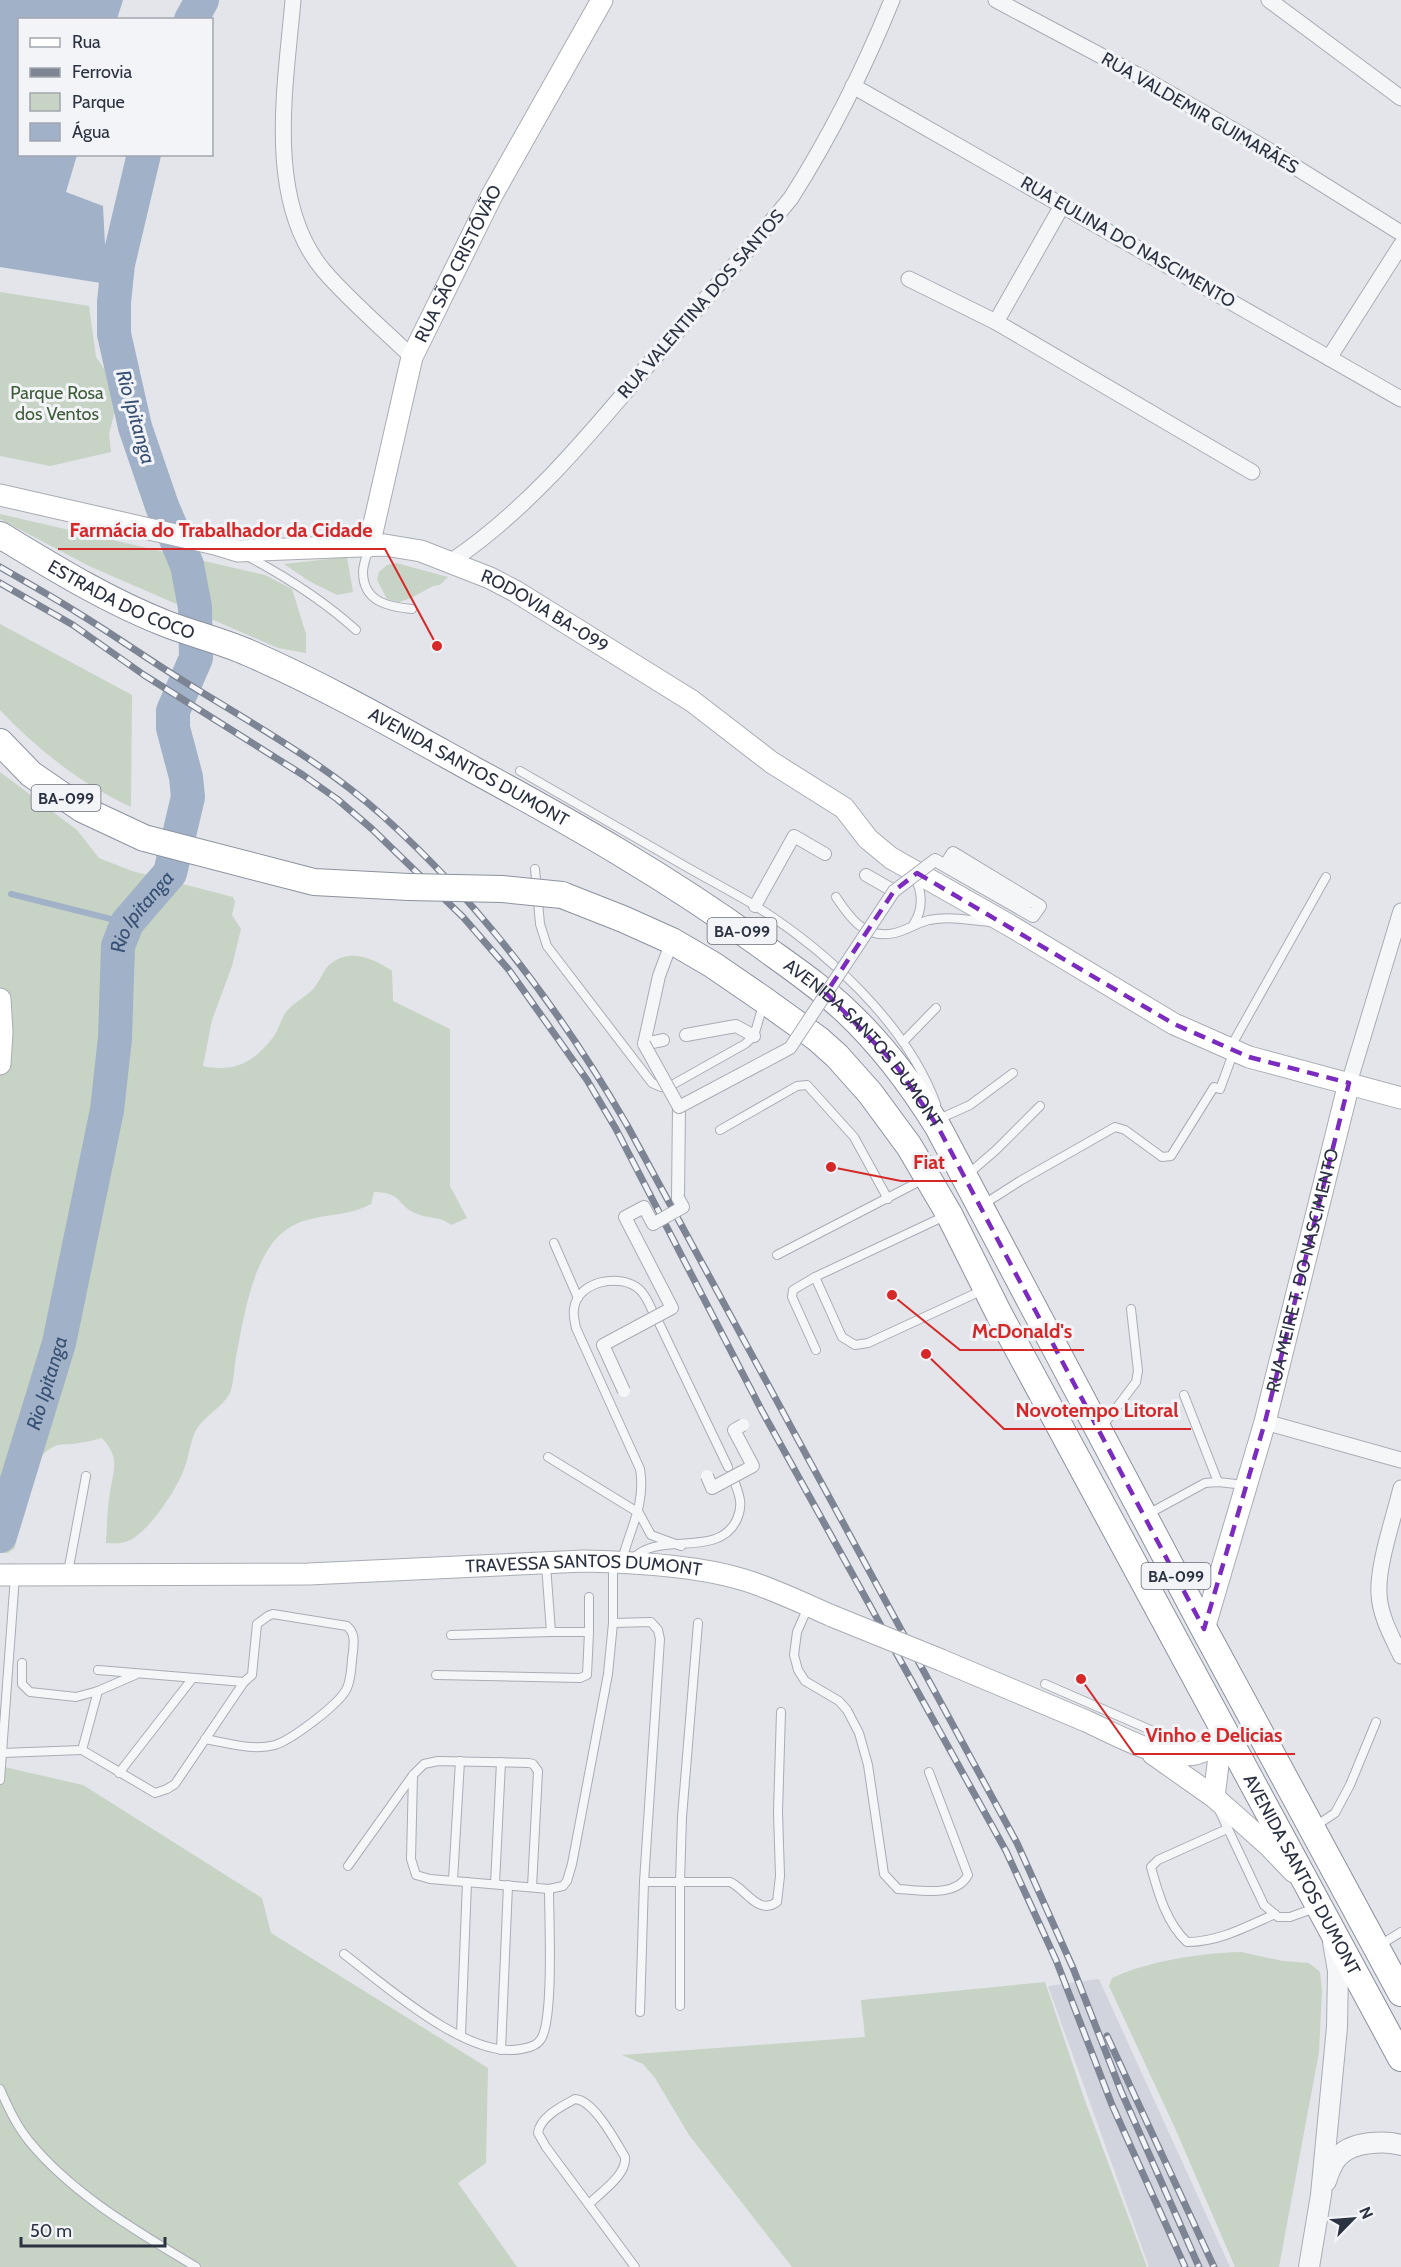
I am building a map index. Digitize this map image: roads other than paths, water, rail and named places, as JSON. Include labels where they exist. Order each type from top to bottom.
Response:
[{"type":"highway","name":"ESTRADA DO COCO","points":[[0,535],[81,585],[163,622],[247,652]]},
{"type":"highway","name":"AVENIDA SANTOS DUMONT","points":[[247,652],[350,701],[561,817],[722,917],[796,971],[849,1014],[895,1064],[919,1096],[981,1206],[1204,1629],[1401,1993]]},
{"type":"highway","name":"AVENIDA SANTOS DUMONT","points":[[0,742],[31,774],[82,809],[144,838],[314,882],[502,889],[562,895],[672,941],[713,965],[818,1039],[837,1056],[870,1093],[909,1146],[949,1214],[1223,1737],[1401,2058]]},
{"type":"main road","name":"RUA SÃO CRISTÓVÃO","points":[[369,546],[412,357],[492,195],[602,0]]},
{"type":"main road","name":"RODOVIA BA-099","points":[[0,495],[238,551],[385,545],[421,551],[490,578],[515,591],[692,701],[771,762],[844,808],[873,844],[905,867],[1009,925],[1174,1024],[1249,1057],[1401,1098]]},
{"type":"main road","points":[[0,999],[2,1032],[0,1064]]},
{"type":"main road","name":"RUA MEIRE T. DO NASCIMENTO","points":[[1204,1629],[1265,1422],[1349,1083]]},
{"type":"main road","name":"TRAVESSA SANTOS DUMONT","points":[[6,1575],[309,1574],[546,1563],[622,1562],[691,1569],[740,1579],[941,1660],[1132,1741],[1168,1753],[1186,1755],[1202,1752],[1223,1737]]},
{"type":"main road","points":[[1214,1797],[1223,1737]]},
{"type":"main road","name":"TRAVESSA SANTOS DUMONT","points":[[1132,1741],[1214,1797],[1269,1846],[1313,1898]]},
{"type":"street","points":[[292,0],[283,134],[290,199],[295,215],[307,246],[323,270],[412,357]]},
{"type":"street","name":"RUA VALENTINA DOS SANTOS","points":[[450,562],[483,540],[531,495],[600,422],[791,198],[816,160],[854,86],[892,0]]},
{"type":"street","name":"RUA VALDEMIR GUIMARÃES","points":[[996,0],[1141,77],[1273,153],[1401,233]]},
{"type":"street","points":[[1269,0],[1401,98]]},
{"type":"street","name":"RUA EULINA DO NASCIMENTO","points":[[854,86],[1401,399]]},
{"type":"street","points":[[996,322],[1063,204]]},
{"type":"street","points":[[1329,358],[1401,245]]},
{"type":"street","points":[[909,279],[996,322],[1252,472]]},
{"type":"street","points":[[755,906],[794,836],[825,854]]},
{"type":"street","points":[[679,1107],[790,1048],[894,891],[935,860],[1033,916],[1040,906],[953,853],[948,861],[1024,906]]},
{"type":"street","points":[[866,875],[894,891]]},
{"type":"street","name":"RUA MEIRE T. DO NASCIMENTO","points":[[1349,1083],[1401,911]]},
{"type":"street","points":[[624,1391],[603,1345],[672,1308],[626,1217],[644,1207],[653,1224],[683,1208],[678,1198],[679,1107],[644,1044],[659,976],[672,941]]},
{"type":"street","points":[[686,1035],[736,1026],[754,1036]]},
{"type":"street","points":[[644,1044],[663,1040]]},
{"type":"street","points":[[1265,1422],[1401,1460]]},
{"type":"street","points":[[707,1476],[712,1488],[753,1466],[734,1430],[743,1425]]},
{"type":"street","points":[[1401,1488],[1386,1549],[1378,1595],[1401,1656]]},
{"type":"street","points":[[1308,2267],[1321,2194],[1339,1998],[1338,1971],[1331,1932]]},
{"type":"street","points":[[1321,2194],[1330,2170],[1340,2155],[1353,2147],[1370,2144],[1401,2145]]},
{"type":"lane","points":[[369,546],[363,573],[368,588],[378,602],[386,606],[412,609]]},
{"type":"lane","points":[[238,551],[303,587],[330,606],[356,630]]},
{"type":"lane","points":[[520,771],[755,906],[794,933],[837,968],[861,992],[903,1042],[922,1075],[941,1118],[951,1152]]},
{"type":"lane","points":[[905,867],[916,880],[920,891],[919,915],[914,923]]},
{"type":"lane","points":[[535,869],[540,924],[547,946],[652,1083],[661,1088],[672,1085],[745,1044],[754,1036],[764,1000]]},
{"type":"lane","points":[[981,1206],[1020,1181],[1116,1127],[1125,1130],[1162,1156],[1171,1156],[1214,1087],[1220,1089],[1232,1049],[1326,877]]},
{"type":"lane","points":[[836,897],[849,917],[869,932],[894,933],[914,923],[948,918],[1009,925]]},
{"type":"lane","points":[[903,1042],[936,1008]]},
{"type":"lane","points":[[941,1118],[970,1105],[1013,1073]]},
{"type":"lane","points":[[720,1130],[797,1086],[807,1085],[854,1137],[888,1199]]},
{"type":"lane","points":[[964,1177],[996,1150],[1040,1106]]},
{"type":"lane","points":[[777,1255],[928,1177]]},
{"type":"lane","points":[[816,1350],[792,1297],[793,1290],[949,1214]]},
{"type":"lane","points":[[554,1243],[578,1298]]},
{"type":"lane","points":[[815,1278],[842,1337],[855,1345],[868,1343],[986,1288]]},
{"type":"lane","points":[[412,1775],[411,1859],[413,1871],[419,1877],[549,1889],[563,1886],[567,1881],[608,1674],[622,1562],[639,1513],[642,1478],[640,1469],[576,1329],[574,1309],[578,1298],[591,1286],[617,1280],[629,1283],[639,1290],[652,1310]]},
{"type":"lane","points":[[1099,1431],[1136,1382],[1138,1371],[1131,1309]]},
{"type":"lane","points":[[659,1323],[728,1467]]},
{"type":"lane","points":[[1184,1395],[1218,1482]]},
{"type":"lane","points":[[548,1457],[639,1513],[651,1535],[681,1546]]},
{"type":"lane","points":[[68,1575],[86,1476]]},
{"type":"lane","points":[[1144,1516],[1205,1484],[1218,1482],[1246,1486]]},
{"type":"lane","points":[[622,1562],[646,1549],[681,1546],[716,1539],[732,1528],[742,1504],[735,1483]]},
{"type":"lane","points":[[546,1563],[551,1632]]},
{"type":"lane","points":[[0,1780],[6,1575]]},
{"type":"lane","points":[[436,1676],[584,1677],[589,1673],[589,1597]]},
{"type":"lane","points":[[808,1606],[797,1632],[794,1655],[798,1670],[805,1681],[839,1701],[847,1710],[859,1733],[868,1765],[884,1874],[898,1889],[949,1890],[964,1882],[968,1875],[929,1772]]},
{"type":"lane","points":[[2,1753],[82,1750],[155,1792],[162,1792],[175,1784],[244,1682],[252,1675],[257,1624],[273,1614],[347,1626],[352,1632],[354,1639],[351,1670],[346,1690],[340,1699],[288,1740],[259,1748],[206,1739]]},
{"type":"lane","points":[[613,1623],[651,1622],[658,1630],[660,1639],[644,1882],[640,2012]]},
{"type":"lane","points":[[680,2006],[682,1817],[698,1623]]},
{"type":"lane","points":[[451,1635],[590,1632]]},
{"type":"lane","points":[[22,1663],[22,1684],[30,1692],[75,1697],[98,1691],[136,1674]]},
{"type":"lane","points":[[98,1670],[244,1682]]},
{"type":"lane","points":[[119,1773],[192,1679]]},
{"type":"lane","points":[[1045,1684],[1202,1752]]},
{"type":"lane","points":[[82,1750],[98,1691]]},
{"type":"lane","points":[[644,1882],[730,1882],[739,1887],[752,1902],[763,1905],[772,1905],[777,1902],[780,1876],[778,1812],[781,1712]]},
{"type":"lane","points":[[1312,1829],[1335,1813],[1350,1785],[1376,1722]]},
{"type":"lane","points":[[348,1866],[412,1775],[424,1764],[438,1761],[460,1761],[534,1764],[538,1771],[532,1887]]},
{"type":"lane","points":[[453,1880],[460,1761]]},
{"type":"lane","points":[[495,1884],[501,1762]]},
{"type":"lane","points":[[1214,1797],[1264,1905],[1278,1917],[1290,1917],[1313,1898]]},
{"type":"lane","points":[[1227,1829],[1158,1860],[1151,1867],[1174,1931],[1187,1942],[1204,1942],[1227,1935],[1275,1914]]},
{"type":"lane","points":[[461,2036],[467,1882]]},
{"type":"lane","points":[[501,2050],[508,1885]]},
{"type":"lane","points":[[344,1954],[419,2012],[461,2036],[494,2049],[521,2049],[538,2043],[546,2025],[549,1889]]},
{"type":"lane","points":[[1377,1947],[1401,1932]]},
{"type":"lane","points":[[0,2088],[12,2116],[27,2139],[48,2162],[111,2214],[196,2267]]},
{"type":"lane","points":[[589,2204],[618,2176],[626,2162],[601,2120],[581,2099],[575,2099],[544,2120],[538,2133],[589,2204],[635,2267]]},
{"type":"water","points":[[0,0],[123,0],[117,18],[18,18],[18,156],[77,156],[66,192],[103,206],[107,284],[0,267]]},
{"type":"waterway","name":"Rio Ipitanga","points":[[192,18],[202,0]]},
{"type":"waterway","name":"Rio Ipitanga","points":[[0,1536],[59,1343],[107,1110],[115,1038],[118,946],[127,923],[170,873],[188,797],[186,777],[173,728],[173,711],[196,658],[195,607],[187,565],[162,506],[135,427],[114,334],[114,302],[118,264],[144,156]]},
{"type":"waterway","points":[[11,894],[127,923]]},
{"type":"railway","points":[[0,567],[69,607],[288,745],[361,797],[454,886],[518,961],[547,1001],[575,1041],[627,1125],[1017,1843],[1073,1968],[1121,2091],[1199,2267]]},
{"type":"railway","points":[[0,583],[73,625],[144,675],[303,775],[337,799],[372,829],[463,917],[509,970],[587,1080],[616,1129],[762,1411],[1006,1851],[1056,1960],[1112,2105],[1185,2267]]},
{"type":"railway","points":[[1107,2036],[1214,2267]]},
{"type":"place","name":"Farmácia do Trabalhador da Cidade","points":[[437,646]]},
{"type":"place","name":"Fiat","points":[[831,1167]]},
{"type":"place","name":"McDonald's","points":[[892,1295]]},
{"type":"place","name":"Novotempo Litoral","points":[[926,1354]]},
{"type":"place","name":"Vinho e Delicias","points":[[1081,1679]]},
{"type":"park label","name":"Parque Rosa dos Ventos","points":[[57,403]]}]
